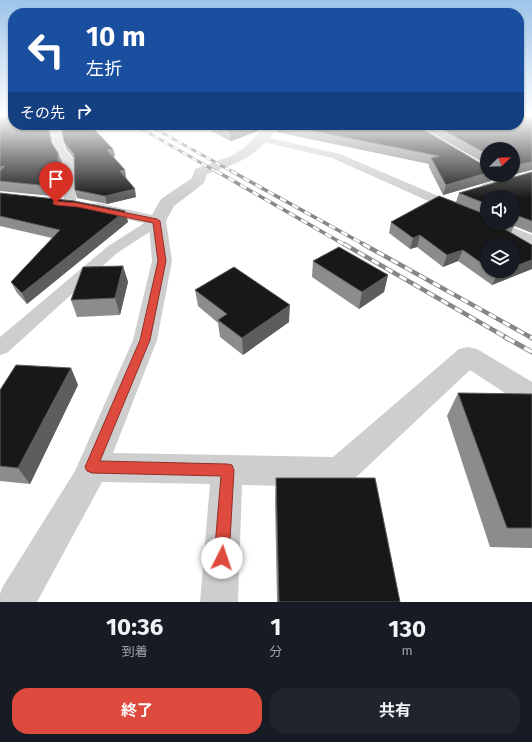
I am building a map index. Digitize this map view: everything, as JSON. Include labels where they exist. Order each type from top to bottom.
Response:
[{"type":"street","points":[[16,602],[86,482],[145,340],[162,261],[157,221],[167,204],[198,180],[200,172],[236,159],[259,142]]},
{"type":"street","points":[[62,203],[157,221]]},
{"type":"street","points":[[92,467],[339,472],[468,356],[532,396]]},
{"type":"street","points":[[219,602],[227,470]]},
{"type":"lane","points":[[58,142],[60,151],[69,161],[62,203]]},
{"type":"lane","points":[[275,142],[336,156],[480,219]]},
{"type":"lane","points":[[473,191],[505,182]]},
{"type":"lane","points":[[440,201],[460,195]]},
{"type":"lane","points":[[0,348],[112,250],[157,221]]},
{"type":"lane","points":[[507,230],[532,240]]},
{"type":"building","points":[[0,142],[51,142],[58,153],[59,187],[0,181],[0,171],[5,166],[0,167]]},
{"type":"building","points":[[64,142],[106,142],[113,149],[107,150],[125,170],[120,171],[135,189],[105,196],[75,190],[74,154]]},
{"type":"building","points":[[369,142],[445,142],[480,163],[480,175],[446,185],[431,158],[439,156]]},
{"type":"building","points":[[465,142],[480,142],[480,150]]},
{"type":"building","points":[[520,142],[532,142],[532,162],[520,165]]},
{"type":"building","points":[[532,172],[532,221],[520,217],[520,190],[480,190],[480,201],[459,193],[497,182],[520,182],[520,175]]},
{"type":"building","points":[[0,193],[74,201],[125,211],[22,293],[11,282],[60,230],[0,216]]},
{"type":"building","points":[[439,196],[480,212],[480,230],[506,230],[520,238],[480,238],[480,262],[463,250],[447,255],[420,235],[413,238],[391,222]]},
{"type":"building","points":[[520,238],[532,245],[532,260],[520,264]]},
{"type":"building","points":[[339,247],[388,275],[362,292],[313,261]]},
{"type":"building","points":[[123,266],[115,298],[71,300],[83,267]]},
{"type":"building","points":[[234,267],[290,305],[242,338],[218,320],[227,314],[195,290]]},
{"type":"building","points":[[16,365],[71,368],[18,468],[0,466],[0,390]]},
{"type":"building","points":[[458,393],[532,394],[532,528],[507,528]]},
{"type":"building","points":[[276,478],[375,478],[400,602],[279,602]]},
{"type":"railway","points":[[165,142],[217,172]]},
{"type":"railway","points":[[179,142],[233,172]]},
{"type":"railway","points":[[216,171],[345,245]]},
{"type":"railway","points":[[231,171],[365,245]]},
{"type":"railway","points":[[344,244],[507,338]]},
{"type":"railway","points":[[363,244],[532,338],[530,337]]},
{"type":"railway","points":[[505,337],[532,352]]},
{"type":"route","points":[[56,203],[78,205],[157,221],[162,261],[145,340],[92,467],[227,470],[222,558]]}]
